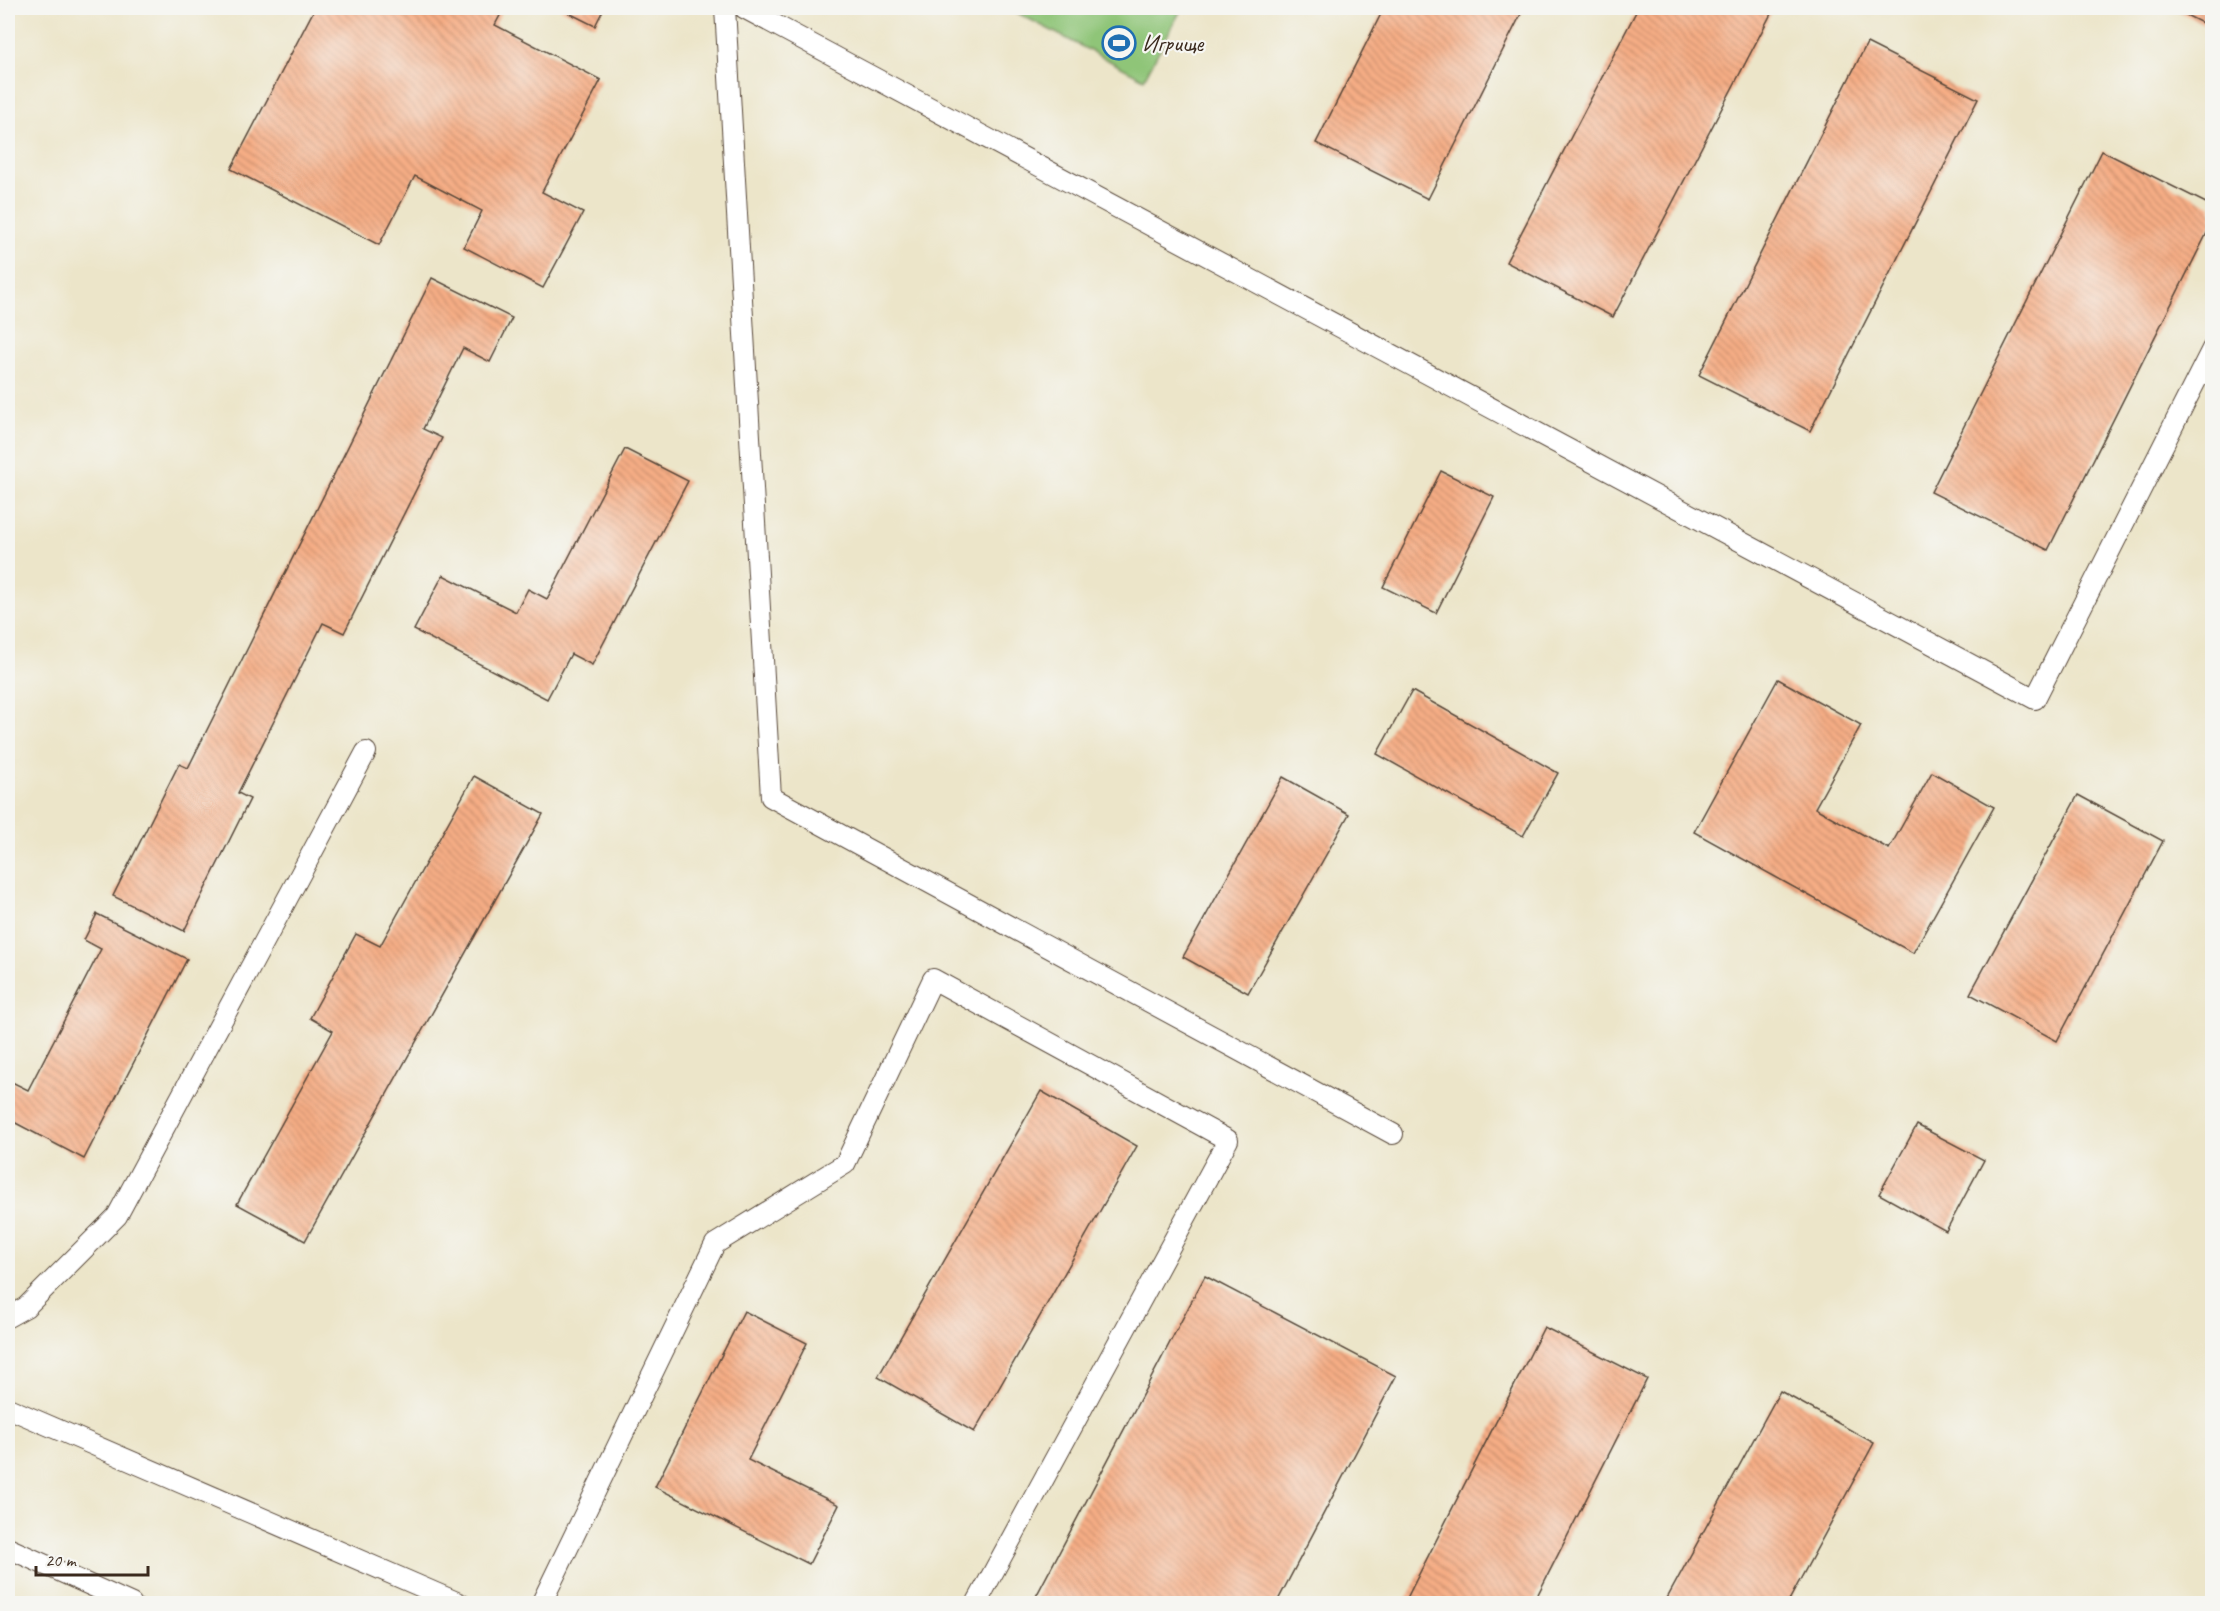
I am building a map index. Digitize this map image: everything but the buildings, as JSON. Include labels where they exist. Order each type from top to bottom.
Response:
[{"type":"lane","points":[[725,8],[771,797],[1393,1134]]},
{"type":"lane","points":[[744,8],[2035,699],[2212,349]]},
{"type":"lane","points":[[8,1317],[26,1307],[117,1216],[366,752]]},
{"type":"lane","points":[[541,1604],[715,1244],[845,1164],[933,979],[1228,1140],[975,1604]]},
{"type":"lane","points":[[8,1408],[461,1604]]},
{"type":"lane","points":[[8,1548],[132,1604]]},
{"type":"green space","name":"Игрище","points":[[1008,8],[1182,8],[1144,79]]},
{"type":"place","name":"Игрище","points":[[1119,43]]}]
